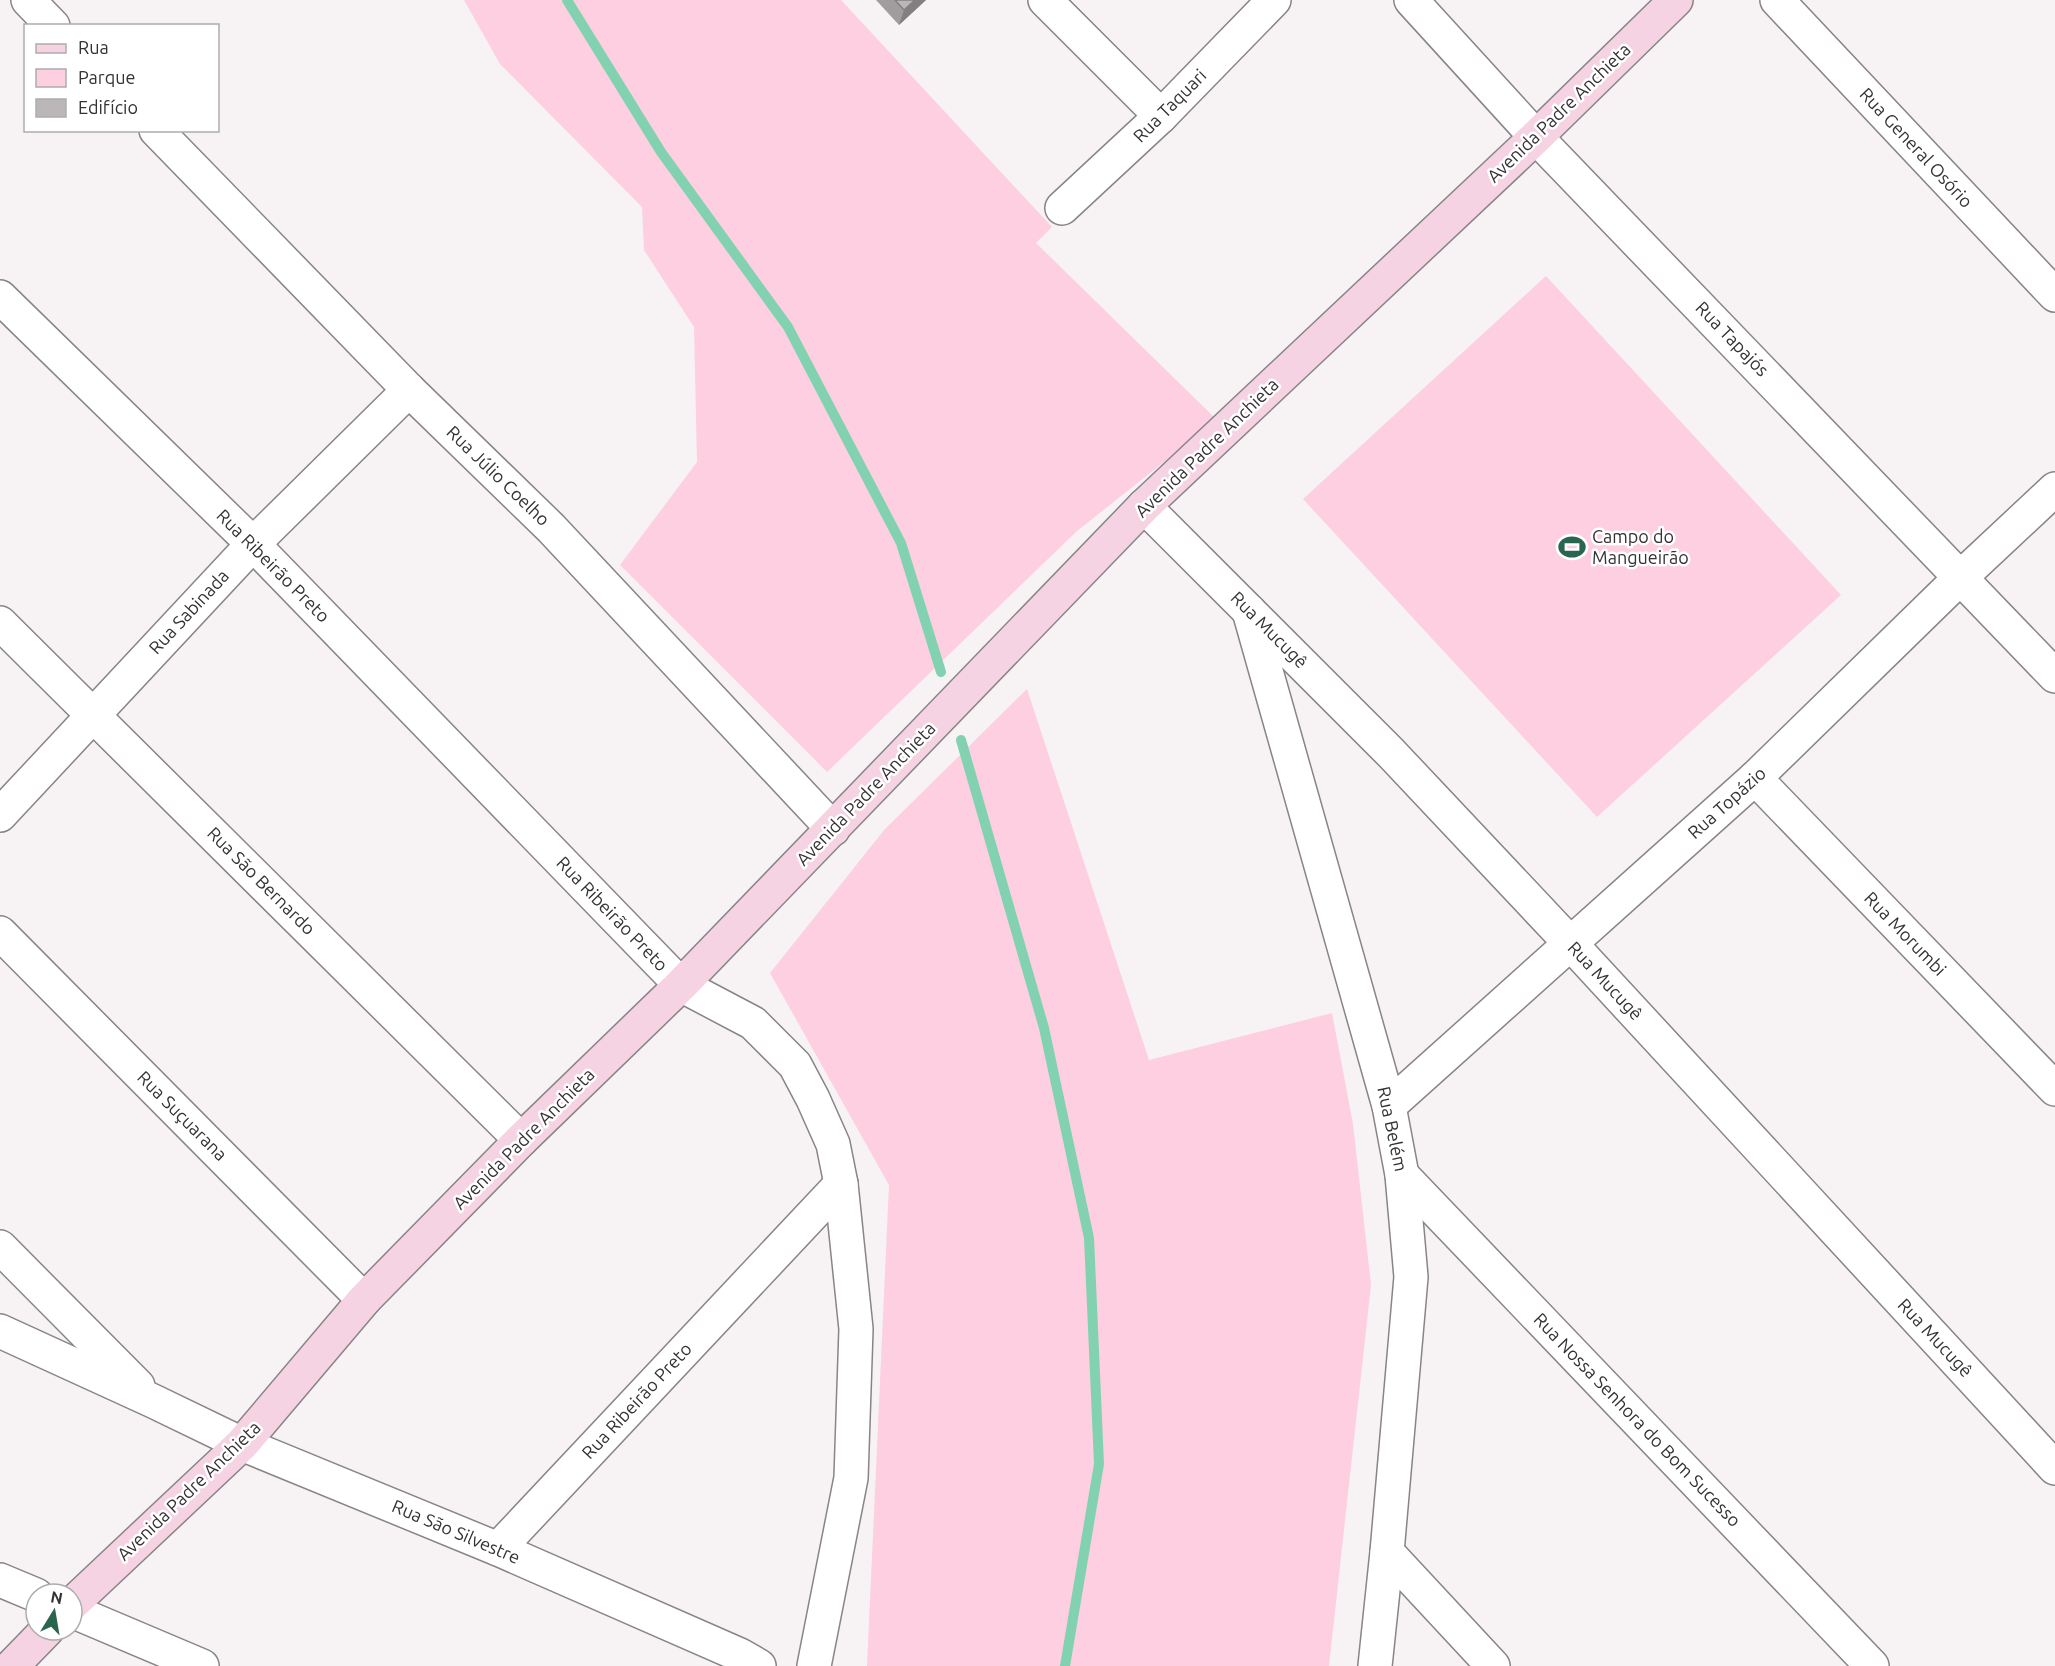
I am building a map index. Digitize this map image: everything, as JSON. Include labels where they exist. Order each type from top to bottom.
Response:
[{"type":"street","points":[[28,0],[51,24]]},
{"type":"street","points":[[1045,0],[1161,116]]},
{"type":"street","name":"Rua Taquari","points":[[1062,208],[1161,116],[1274,0]]},
{"type":"street","name":"Rua Tapajós","points":[[1411,0],[1536,137],[2055,676]]},
{"type":"street","name":"Avenida Padre Anchieta","points":[[84,1593],[242,1444],[364,1300],[521,1140],[681,985],[1144,506],[1536,137],[1676,0]]},
{"type":"street","name":"Rua General Osório","points":[[1777,0],[2055,296]]},
{"type":"street","name":"Rua Júlio Coelho","points":[[158,132],[409,390],[551,528],[832,829]]},
{"type":"street","name":"Rua Ribeirão Preto","points":[[0,297],[253,544],[681,985],[753,1023],[795,1065],[833,1144],[841,1184],[498,1549]]},
{"type":"street","name":"Rua Sabinada","points":[[0,815],[253,544],[409,390]]},
{"type":"street","name":"Rua Topázio","points":[[1389,1106],[1755,778],[1961,577],[2055,489]]},
{"type":"street","name":"Rua Mucugê","points":[[1144,506],[1391,753],[1570,943],[2055,1468]]},
{"type":"street","name":"Rua Belém","points":[[1248,609],[1389,1106],[1402,1175],[1411,1277],[1375,1666]]},
{"type":"street","name":"Rua São Bernardo","points":[[0,623],[521,1140]]},
{"type":"street","name":"Rua Morumbi","points":[[1755,778],[2055,1089]]},
{"type":"street","name":"Rua Suçuarana","points":[[0,933],[364,1300]]},
{"type":"street","name":"Rua Nossa Senhora do Bom Sucesso","points":[[1402,1175],[1872,1666]]},
{"type":"street","points":[[814,1666],[851,1478],[856,1329],[841,1184]]},
{"type":"street","name":"Rua São Silvestre","points":[[0,1247],[153,1401]]},
{"type":"street","name":"Rua São Silvestre","points":[[0,1331],[242,1444],[498,1549],[740,1655],[759,1666]]},
{"type":"street","points":[[1387,1552],[1493,1666]]},
{"type":"street","points":[[0,1580],[24,1590]]},
{"type":"street","points":[[84,1616],[202,1666]]},
{"type":"street","points":[[12,1666],[35,1642]]},
{"type":"green space","points":[[464,0],[841,0],[1052,227],[1036,243],[1217,420],[1077,531],[827,772],[620,565],[697,462],[694,327],[644,250],[642,207],[500,64]]},
{"type":"green space","name":"Campo do Mangueirão","points":[[1546,276],[1841,595],[1597,817],[1303,499]]},
{"type":"green space","points":[[1027,689],[1149,1060],[1332,1013],[1353,1124],[1371,1285],[1329,1666],[867,1666],[889,1185],[770,973],[885,829]]},
{"type":"building","points":[[895,0],[915,0],[904,10]]},
{"type":"waterway","points":[[567,0],[661,152],[788,327],[901,543],[941,672]]},
{"type":"waterway","points":[[961,740],[1044,1028],[1089,1238],[1099,1464],[1065,1666]]},
{"type":"place","name":"Campo do Mangueirão","points":[[1572,547]]}]
